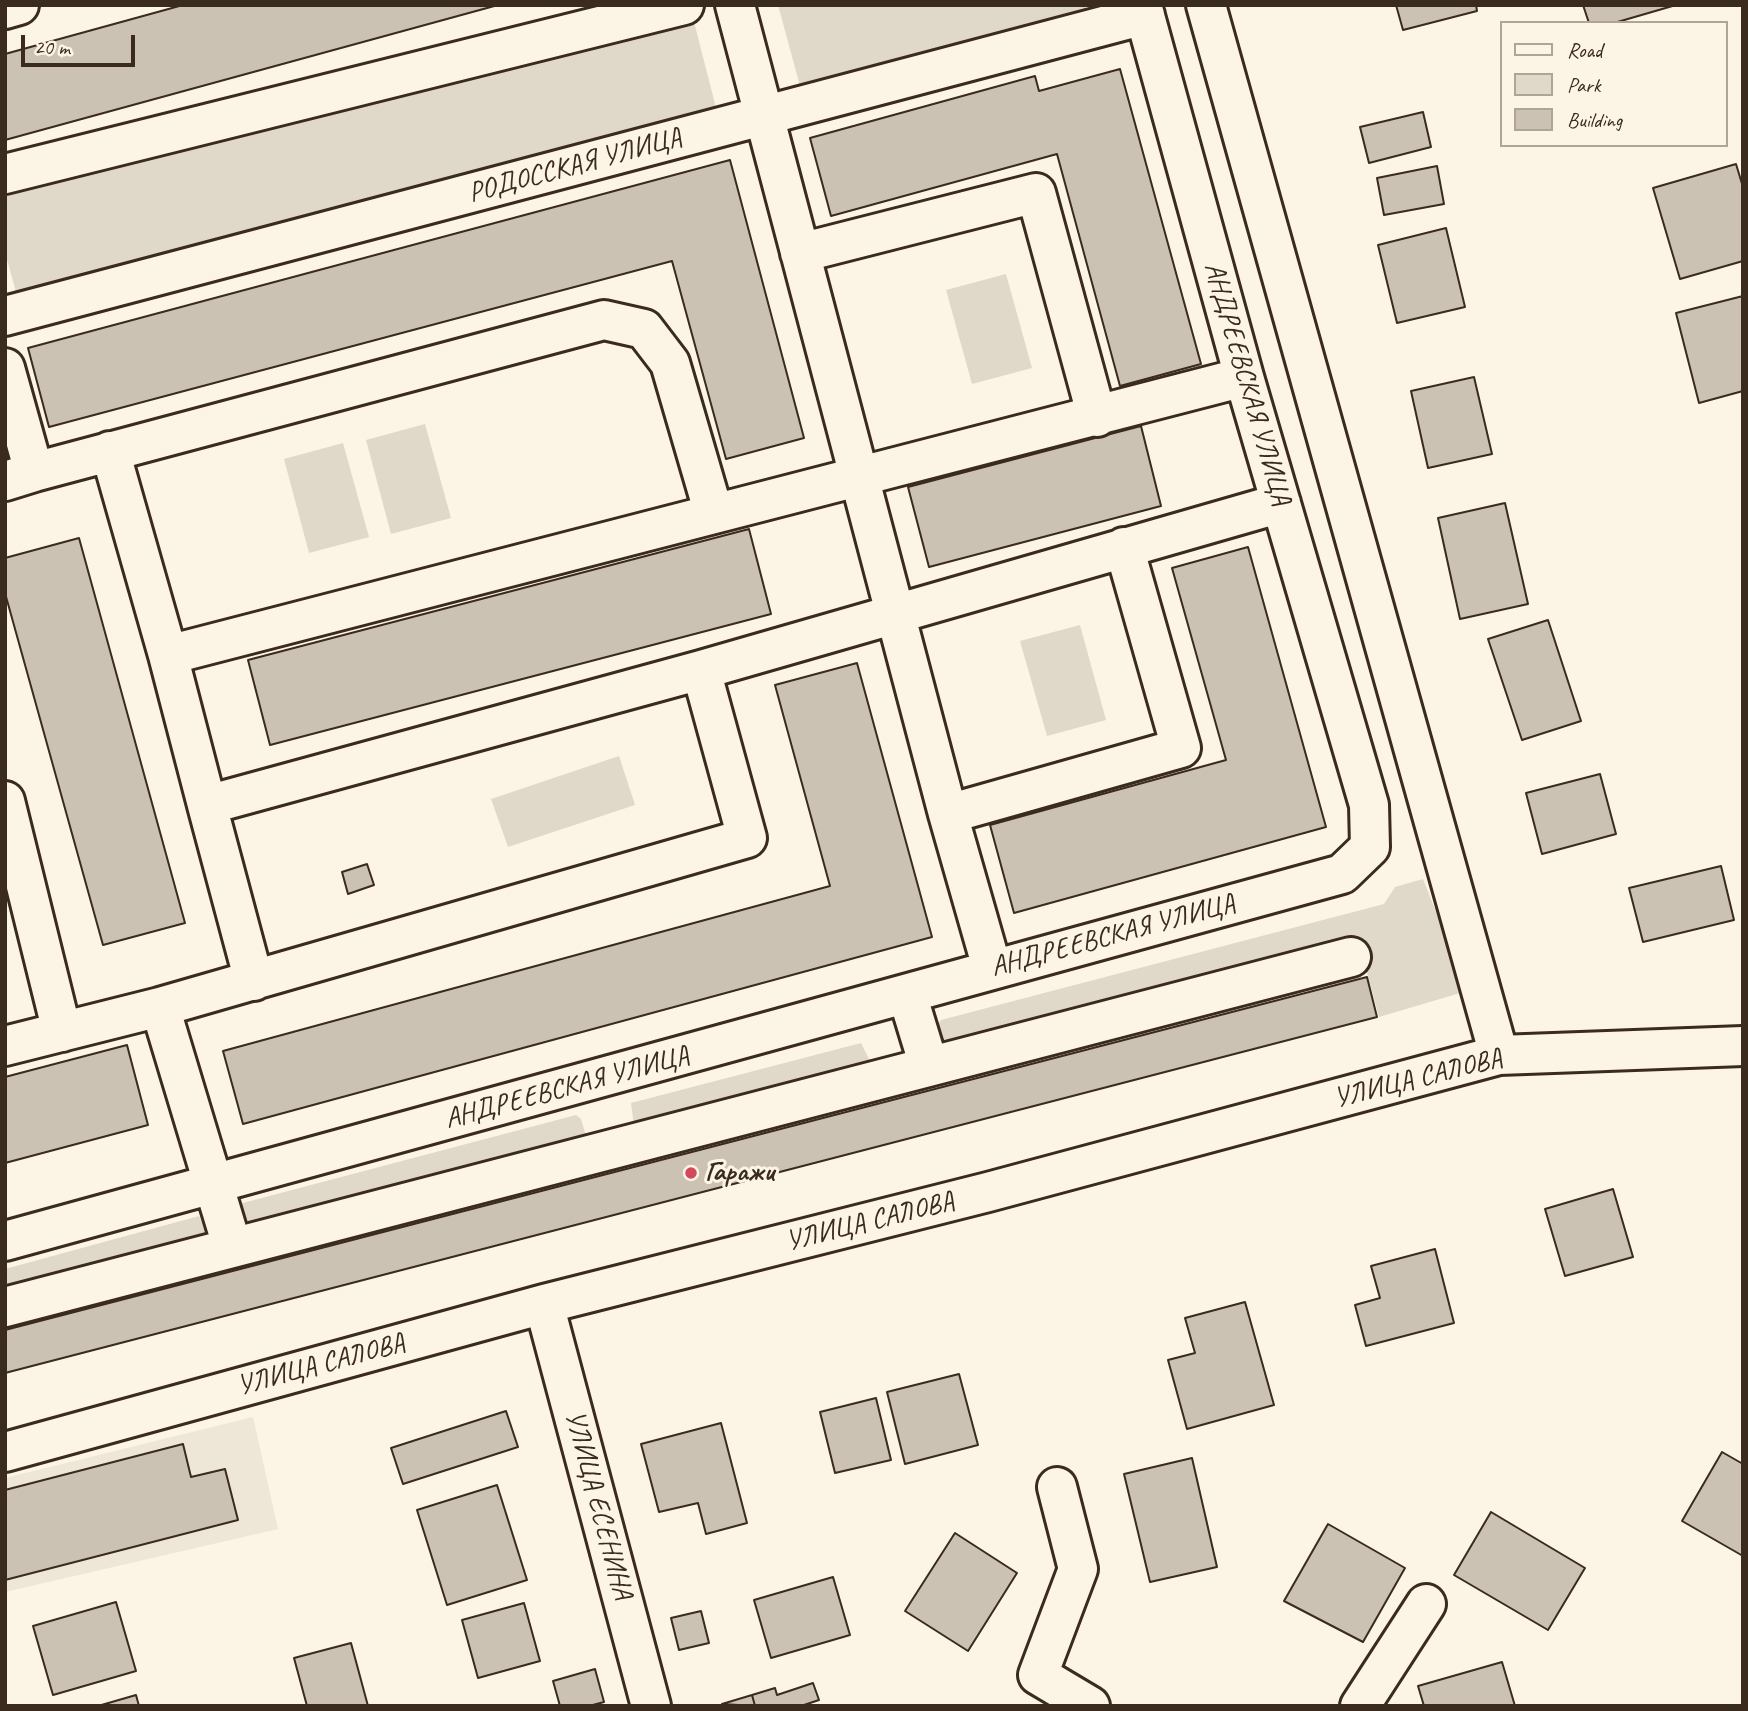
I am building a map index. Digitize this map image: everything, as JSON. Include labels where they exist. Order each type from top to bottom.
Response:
[{"type":"street","points":[[5,9],[19,5]]},
{"type":"street","points":[[5,174],[684,5]]},
{"type":"street","points":[[735,5],[948,814],[992,968]]},
{"type":"street","points":[[1206,5],[1499,1055]]},
{"type":"street","name":"РОДОССКАЯ УЛИЦА","points":[[5,316],[766,116],[1144,10]]},
{"type":"street","name":"АНДРЕЕВСКАЯ УЛИЦА","points":[[5,1241],[214,1186],[907,994],[992,968],[1342,874],[1370,847],[1369,805],[1244,377],[1144,10]]},
{"type":"street","points":[[800,253],[1036,193],[1097,417]]},
{"type":"street","points":[[5,368],[20,476],[604,320],[644,329],[670,363],[714,514]]},
{"type":"street","points":[[168,655],[1244,377]]},
{"type":"street","points":[[110,451],[168,655],[254,981]]},
{"type":"street","points":[[207,806],[701,670],[1280,503]]},
{"type":"street","points":[[948,814],[1181,748],[1124,547]]},
{"type":"street","points":[[5,1046],[254,981],[747,838],[701,670]]},
{"type":"street","points":[[5,801],[62,1031]]},
{"type":"street","points":[[5,1307],[1351,957]]},
{"type":"street","points":[[907,994],[929,1066]]},
{"type":"street","points":[[160,1007],[232,1246]]},
{"type":"street","name":"УЛИЦА САЛОВА","points":[[5,1452],[544,1304],[1001,1188],[1499,1055],[1743,1046]]},
{"type":"street","name":"УЛИЦА ЕСЕНИНА","points":[[544,1304],[651,1706]]},
{"type":"street","points":[[1057,1487],[1079,1569],[1038,1675],[1090,1706]]},
{"type":"street","points":[[1360,1706],[1426,1604]]},
{"type":"shaded area","points":[[253,1417],[278,1529],[5,1592],[5,1478]]},
{"type":"green space","points":[[778,5],[1085,5],[1086,8],[800,86]]},
{"type":"green space","points":[[692,14],[716,108],[16,292],[5,252],[5,195]]},
{"type":"green space","points":[[1006,274],[1032,368],[972,384],[946,290]]},
{"type":"green space","points":[[425,424],[451,518],[391,534],[366,440]]},
{"type":"green space","points":[[343,443],[369,537],[309,553],[284,459]]},
{"type":"green space","points":[[1080,625],[1106,720],[1047,736],[1020,641]]},
{"type":"green space","points":[[619,756],[635,805],[508,847],[491,799]]},
{"type":"green space","points":[[1423,879],[1467,991],[1379,1017],[1359,943],[943,1047],[937,1026],[941,1020],[1384,904],[1395,887]]},
{"type":"green space","points":[[861,1043],[870,1061],[868,1068],[634,1126],[631,1103]]},
{"type":"green space","points":[[576,1115],[581,1119],[586,1136],[583,1141],[245,1228],[239,1204]]},
{"type":"green space","points":[[199,1216],[208,1237],[5,1295],[5,1269]]},
{"type":"building","points":[[183,5],[498,5],[5,140],[5,54]]},
{"type":"building","points":[[1396,5],[1476,5],[1477,11],[1403,30]]},
{"type":"building","points":[[1583,5],[1676,5],[1621,21],[1588,21]]},
{"type":"building","points":[[1120,69],[1201,364],[1120,386],[1057,154],[831,216],[810,138],[1035,76],[1039,91]]},
{"type":"building","points":[[1423,112],[1431,147],[1369,163],[1360,127]]},
{"type":"building","points":[[730,160],[804,438],[726,459],[672,261],[49,427],[28,348]]},
{"type":"building","points":[[1736,164],[1743,187],[1743,261],[1680,279],[1653,188]]},
{"type":"building","points":[[1437,166],[1444,204],[1384,215],[1377,178]]},
{"type":"building","points":[[1446,228],[1465,307],[1397,323],[1378,245]]},
{"type":"building","points":[[1743,296],[1743,391],[1699,403],[1676,313]]},
{"type":"building","points":[[1474,377],[1492,454],[1428,468],[1411,391]]},
{"type":"building","points":[[1141,426],[1161,506],[929,567],[908,487]]},
{"type":"building","points":[[1505,503],[1528,604],[1460,619],[1438,518]]},
{"type":"building","points":[[749,529],[771,614],[270,745],[248,660]]},
{"type":"building","points":[[79,538],[185,923],[103,945],[5,593],[5,558]]},
{"type":"building","points":[[1248,547],[1326,827],[1014,913],[990,825],[1226,760],[1172,568]]},
{"type":"building","points":[[1548,620],[1581,721],[1522,740],[1488,639]]},
{"type":"building","points":[[857,663],[932,937],[243,1124],[223,1051],[830,886],[775,685]]},
{"type":"building","points":[[1600,774],[1616,834],[1542,854],[1526,793]]},
{"type":"building","points":[[367,864],[374,885],[348,894],[342,872]]},
{"type":"building","points":[[1721,866],[1734,920],[1643,942],[1629,888]]},
{"type":"building","name":"Гаражи","points":[[1367,977],[1377,1017],[5,1373],[5,1330]]},
{"type":"building","points":[[127,1045],[148,1125],[5,1163],[5,1077]]},
{"type":"building","points":[[1613,1189],[1633,1257],[1565,1276],[1545,1209]]},
{"type":"building","points":[[1435,1249],[1454,1323],[1366,1346],[1355,1305],[1380,1298],[1371,1266]]},
{"type":"building","points":[[1245,1302],[1274,1405],[1187,1429],[1168,1360],[1195,1353],[1185,1318]]},
{"type":"building","points":[[959,1374],[978,1445],[905,1464],[887,1392]]},
{"type":"building","points":[[876,1398],[891,1460],[835,1473],[820,1412]]},
{"type":"building","points":[[506,1411],[518,1447],[403,1484],[391,1448]]},
{"type":"building","points":[[721,1423],[747,1523],[706,1534],[698,1503],[659,1512],[641,1444]]},
{"type":"building","points":[[183,1444],[191,1477],[225,1469],[238,1520],[5,1580],[5,1490]]},
{"type":"building","points":[[1722,1452],[1743,1464],[1743,1556],[1682,1521]]},
{"type":"building","points":[[1192,1458],[1217,1567],[1150,1582],[1124,1474]]},
{"type":"building","points":[[497,1485],[527,1580],[447,1605],[417,1510]]},
{"type":"building","points":[[1491,1512],[1585,1568],[1548,1630],[1454,1575]]},
{"type":"building","points":[[1328,1524],[1405,1568],[1363,1642],[1284,1601]]},
{"type":"building","points":[[955,1533],[1017,1573],[968,1651],[905,1611]]},
{"type":"building","points":[[833,1577],[850,1635],[771,1658],[754,1600]]},
{"type":"building","points":[[116,1602],[136,1671],[53,1695],[33,1626]]},
{"type":"building","points":[[524,1603],[540,1661],[478,1678],[462,1620]]},
{"type":"building","points":[[701,1611],[709,1643],[679,1650],[671,1618]]},
{"type":"building","points":[[351,1643],[368,1706],[307,1706],[294,1658]]},
{"type":"building","points":[[1502,1662],[1515,1706],[1424,1706],[1418,1686]]},
{"type":"building","points":[[595,1669],[604,1702],[589,1706],[560,1706],[553,1681]]},
{"type":"building","points":[[813,1683],[819,1700],[801,1706],[755,1706],[752,1695],[775,1688],[777,1695]]},
{"type":"building","points":[[136,1695],[139,1706],[98,1706]]},
{"type":"building","points":[[752,1695],[755,1706],[722,1704]]},
{"type":"place","name":"Гаражи","points":[[691,1173]]}]
